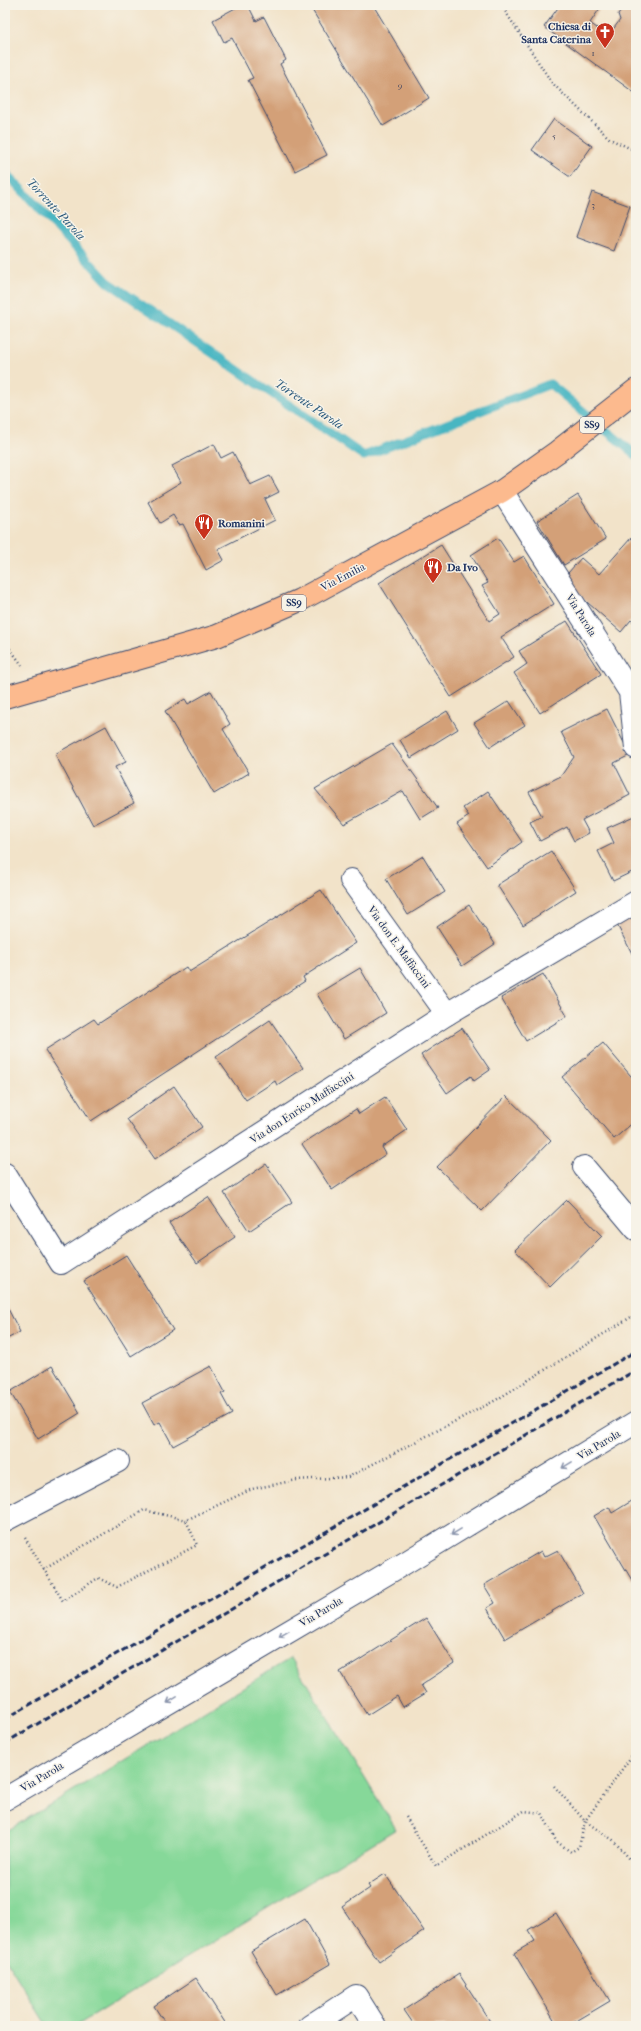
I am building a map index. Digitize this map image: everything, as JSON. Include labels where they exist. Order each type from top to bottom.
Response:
[{"type":"main road","name":"Via Emilia","points":[[5,697],[217,636],[300,600],[502,491],[557,452],[632,394]]},
{"type":"street","name":"Via Parola","points":[[502,491],[630,692],[636,748]]},
{"type":"street","name":"Via don E. Maffaccini","points":[[351,880],[447,1014]]},
{"type":"street","name":"Via don Enrico Maffaccini","points":[[5,1174],[62,1263],[447,1014],[636,902]]},
{"type":"street","points":[[584,1167],[636,1229]]},
{"type":"street","name":"Via Parola","points":[[5,1799],[405,1563],[636,1422]]},
{"type":"street","points":[[8,1518],[118,1461]]},
{"type":"street","points":[[310,2026],[356,1996],[375,2026]]},
{"type":"path","points":[[501,5],[552,83],[610,139],[636,151]]},
{"type":"path","points":[[43,1570],[144,1510],[186,1520],[252,1489],[297,1480],[348,1476],[496,1400],[636,1314]]},
{"type":"path","points":[[8,1518],[63,1601],[98,1578],[116,1587],[197,1545],[186,1520]]},
{"type":"path","points":[[406,1817],[436,1866],[524,1811],[542,1813],[556,1841],[571,1852],[579,1847],[585,1821],[636,1750]]},
{"type":"path","points":[[554,1786],[585,1821],[613,1840],[636,1866]]},
{"type":"green space","points":[[291,1658],[396,1829],[76,2026],[47,2026],[5,1958],[5,1832]]},
{"type":"building","points":[[241,5],[248,5],[256,21],[264,17],[286,60],[280,64],[327,155],[295,171],[248,80],[253,78],[232,38],[224,42],[213,20]]},
{"type":"building","points":[[309,5],[373,5],[429,98],[383,126]]},
{"type":"building","name":"Chiesa di Santa Caterina","points":[[560,5],[602,5],[590,23],[608,36],[620,20],[618,14],[625,5],[636,5],[636,94],[544,27]]},
{"type":"building","points":[[554,119],[592,146],[570,177],[532,150]]},
{"type":"building","points":[[592,192],[630,206],[614,251],[576,237]]},
{"type":"building","points":[[214,444],[221,458],[233,452],[250,485],[270,476],[279,492],[265,499],[275,520],[218,549],[224,560],[206,570],[183,524],[179,525],[173,515],[160,523],[148,502],[181,482],[172,466]]},
{"type":"building","points":[[578,495],[606,539],[564,565],[537,521]]},
{"type":"building","points":[[498,538],[514,562],[524,556],[554,604],[501,637],[514,657],[451,697],[379,583],[441,545],[489,621],[500,614],[482,586],[488,583],[471,555]]},
{"type":"building","points":[[631,538],[636,542],[636,625],[631,620],[621,632],[562,580],[581,558],[599,574]]},
{"type":"building","points":[[567,621],[601,674],[540,713],[514,673],[527,664],[519,651]]},
{"type":"building","points":[[211,691],[230,724],[223,729],[249,773],[214,794],[165,711],[185,699],[188,704]]},
{"type":"building","points":[[509,701],[525,725],[490,747],[474,723]]},
{"type":"building","points":[[607,709],[630,755],[614,763],[630,795],[582,820],[589,833],[574,841],[567,827],[540,841],[530,822],[542,816],[529,792],[561,776],[574,757],[561,732]]},
{"type":"building","points":[[447,711],[458,729],[411,758],[400,740]]},
{"type":"building","points":[[106,726],[126,762],[115,767],[134,803],[93,825],[55,754]]},
{"type":"building","points":[[392,744],[438,808],[420,819],[403,791],[344,824],[315,789]]},
{"type":"building","points":[[488,791],[522,842],[487,867],[457,824],[469,816],[463,808]]},
{"type":"building","points":[[634,816],[636,821],[636,870],[613,881],[598,851],[614,843],[607,828]]},
{"type":"building","points":[[551,851],[576,891],[523,925],[497,885]]},
{"type":"building","points":[[423,856],[445,892],[408,915],[386,879]]},
{"type":"building","points":[[321,890],[356,943],[303,977],[305,981],[91,1121],[45,1050],[94,1019],[98,1024],[186,967],[189,972]]},
{"type":"building","points":[[469,905],[495,944],[462,966],[437,927]]},
{"type":"building","points":[[636,910],[636,961],[615,921]]},
{"type":"building","points":[[360,968],[386,1013],[344,1039],[317,994]]},
{"type":"building","points":[[543,974],[567,1016],[526,1041],[501,998]]},
{"type":"building","points":[[270,1020],[303,1068],[277,1085],[275,1081],[246,1100],[216,1057]]},
{"type":"building","points":[[462,1028],[490,1070],[474,1081],[471,1076],[447,1093],[421,1055]]},
{"type":"building","points":[[603,1043],[636,1082],[636,1120],[614,1139],[562,1077]]},
{"type":"building","points":[[174,1086],[202,1127],[155,1159],[127,1119]]},
{"type":"building","points":[[506,1096],[551,1140],[482,1211],[437,1167]]},
{"type":"building","points":[[385,1097],[407,1130],[382,1147],[386,1154],[332,1190],[302,1144],[356,1109],[359,1114]]},
{"type":"building","points":[[266,1164],[292,1202],[249,1231],[224,1193]]},
{"type":"building","points":[[208,1197],[235,1237],[197,1263],[169,1223]]},
{"type":"building","points":[[567,1200],[602,1236],[550,1287],[515,1250]]},
{"type":"building","points":[[126,1255],[173,1330],[131,1356],[84,1281]]},
{"type":"building","points":[[5,1303],[20,1332],[5,1340]]},
{"type":"building","points":[[52,1366],[80,1413],[38,1439],[10,1392]]},
{"type":"building","points":[[211,1366],[225,1392],[221,1394],[232,1414],[173,1446],[160,1422],[154,1425],[142,1403]]},
{"type":"building","points":[[635,1499],[636,1587],[594,1516],[609,1507],[612,1513]]},
{"type":"building","points":[[558,1550],[583,1593],[505,1639],[487,1608],[495,1603],[484,1585],[541,1551],[544,1557]]},
{"type":"building","points":[[426,1618],[454,1663],[421,1685],[426,1693],[403,1707],[397,1696],[367,1715],[340,1672]]},
{"type":"building","points":[[385,1874],[424,1931],[379,1962],[342,1907],[370,1888],[368,1885]]},
{"type":"building","points":[[556,1913],[610,2001],[568,2026],[558,2026],[514,1953],[535,1941],[528,1930]]},
{"type":"building","points":[[305,1919],[330,1964],[277,1995],[251,1951]]},
{"type":"building","points":[[459,1974],[493,2026],[415,2026],[404,2010]]},
{"type":"building","points":[[196,1978],[226,2024],[223,2026],[167,2026],[154,2006]]},
{"type":"waterway","name":"Torrente Parola","points":[[5,172],[108,282],[364,456],[550,384],[636,455]]},
{"type":"railway","points":[[5,1719],[636,1351]]},
{"type":"railway","points":[[5,1743],[636,1370]]},
{"type":"place","name":"Chiesa di Santa Caterina","points":[[605,49]]},
{"type":"place","name":"Romanini","points":[[204,540]]},
{"type":"place","name":"Da Ivo","points":[[433,584]]}]
